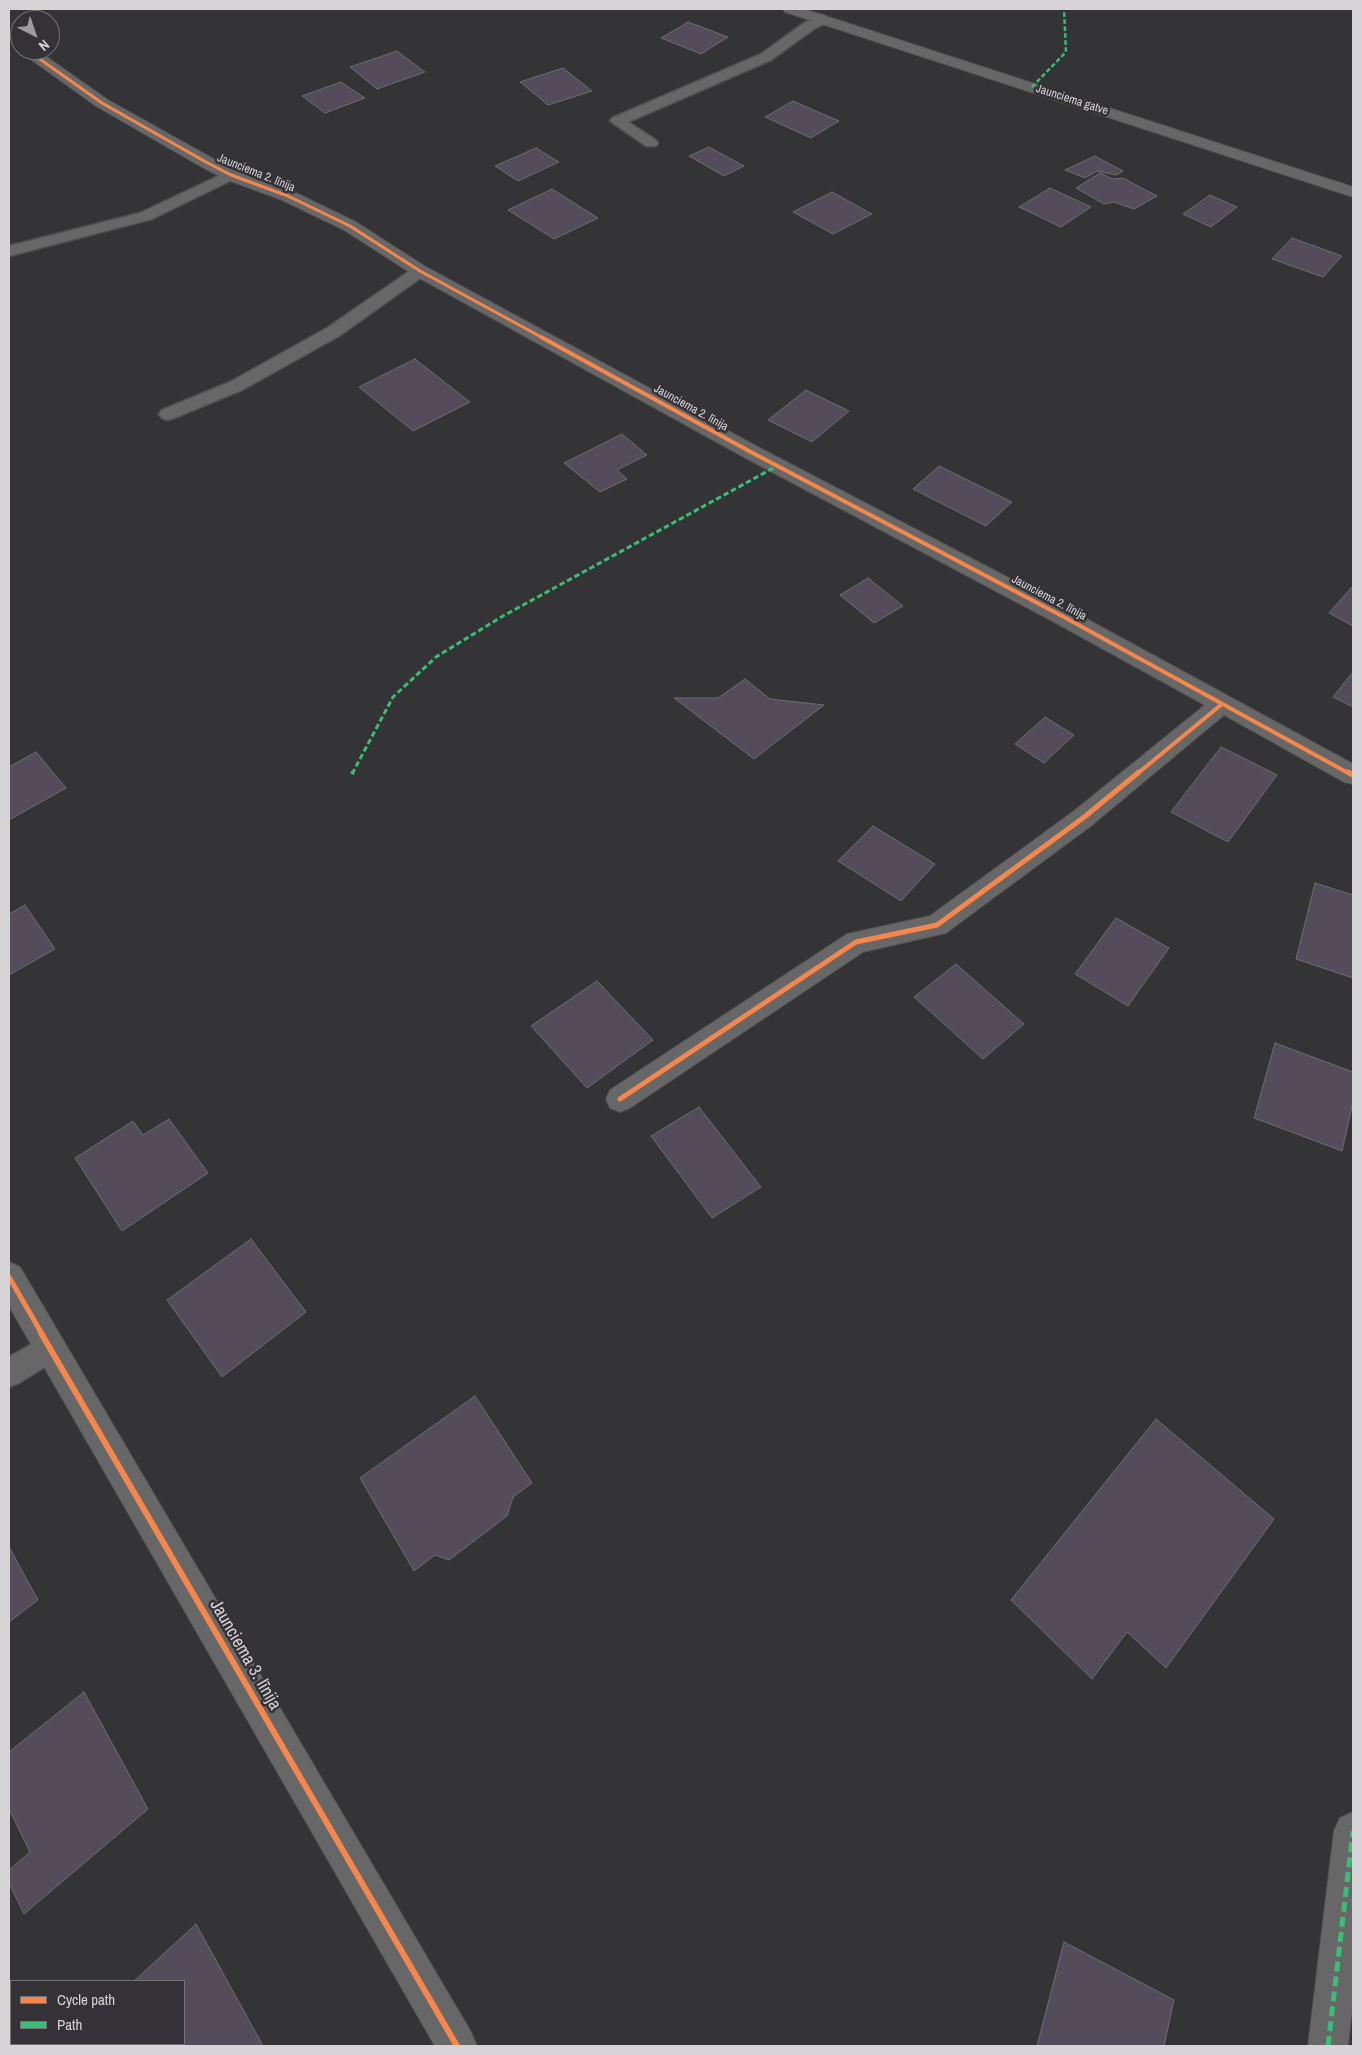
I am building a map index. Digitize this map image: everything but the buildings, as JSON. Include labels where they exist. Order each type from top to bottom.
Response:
[{"type":"street","name":"Jaunciema gatve","points":[[790,9],[1353,192]]},
{"type":"street","name":"Jaunciema 2. līnija","points":[[41,60],[102,103],[231,175],[288,196],[350,226],[420,271],[749,451],[1056,613],[1353,775]]},
{"type":"street","points":[[620,1099],[856,942],[937,926],[1083,818],[1222,704]]},
{"type":"street","name":"Jaunciema 3. līnija","points":[[9,1277],[457,2046]]},
{"type":"street","points":[[1328,2046],[1353,1831]]},
{"type":"lane","points":[[651,143],[617,121],[766,57],[809,26],[823,19]]},
{"type":"lane","points":[[9,251],[146,216],[231,175]]},
{"type":"lane","points":[[168,414],[236,386],[333,332],[420,271]]},
{"type":"lane","points":[[9,1373],[50,1348]]},
{"type":"marked path","points":[[1032,87],[1066,52],[1064,9]]},
{"type":"marked path","points":[[352,774],[393,697],[436,657],[503,616],[777,466]]},
{"type":"marked path","points":[[1328,2046],[1353,1831]]},
{"type":"cycle path","points":[[41,60],[102,103],[206,162],[231,175],[288,196],[350,226],[420,271],[749,451],[1064,617],[1353,775]]},
{"type":"cycle path","points":[[620,1099],[856,942],[937,925],[1083,818],[1222,704]]},
{"type":"cycle path","points":[[9,1277],[457,2046]]}]
